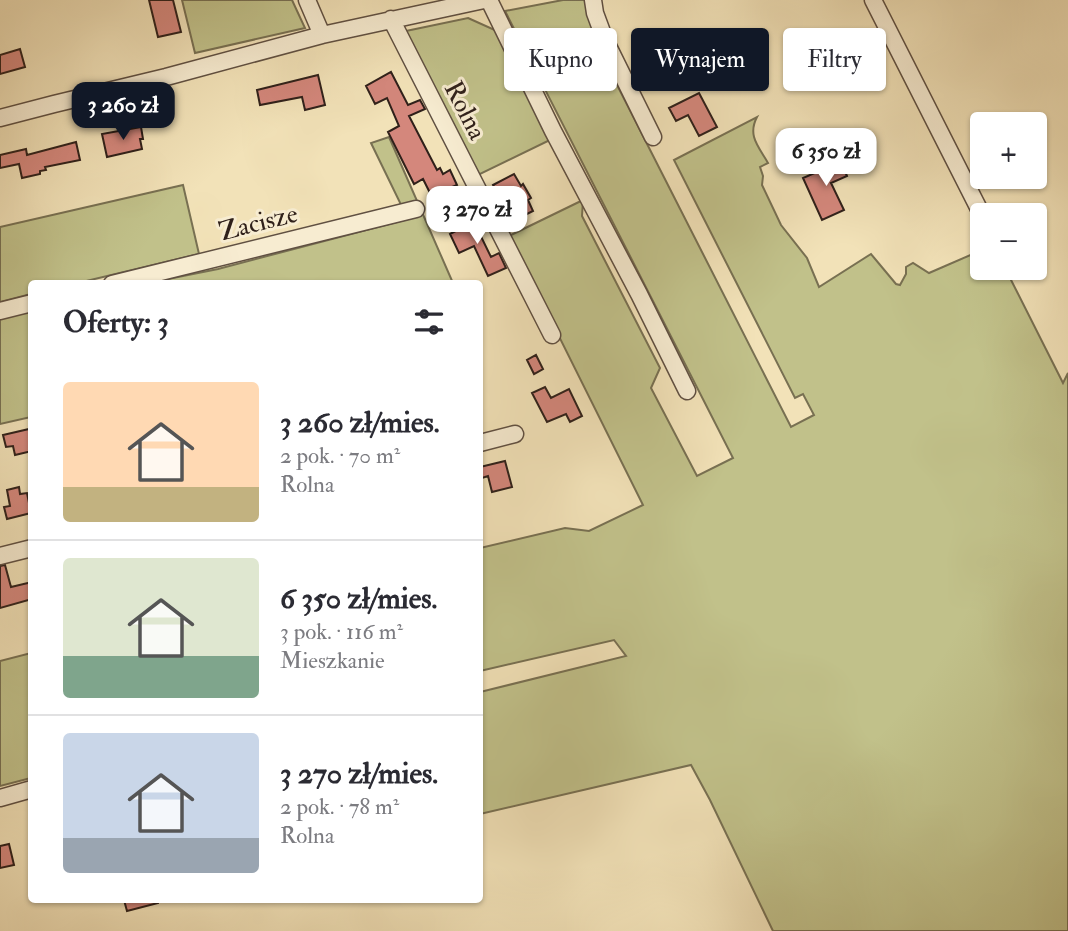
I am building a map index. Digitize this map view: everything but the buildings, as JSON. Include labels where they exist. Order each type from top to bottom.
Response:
[{"type":"street","points":[[307,0],[322,35]]},
{"type":"street","points":[[0,118],[322,35],[486,0],[687,391]]},
{"type":"street","points":[[593,0],[605,40],[653,137]]},
{"type":"street","points":[[873,0],[976,203]]},
{"type":"street","name":"Rolna","points":[[391,19],[552,335]]},
{"type":"street","name":"Zacisze","points":[[128,280],[416,209]]},
{"type":"street","points":[[0,311],[28,304]]},
{"type":"street","points":[[483,442],[515,434]]},
{"type":"street","points":[[0,556],[28,549]]},
{"type":"street","points":[[0,798],[28,790]]},
{"type":"green space","points":[[182,0],[292,0],[305,28],[195,53]]},
{"type":"green space","points":[[563,0],[588,0],[594,28],[514,28],[505,11]]},
{"type":"green space","points":[[468,18],[497,31],[504,45],[504,91],[528,91],[552,139],[478,175],[406,31]]},
{"type":"green space","points":[[617,85],[791,427],[814,415],[803,394],[795,398],[674,160],[757,117],[754,136],[768,163],[760,167],[762,185],[781,225],[807,258],[819,287],[871,254],[896,284],[900,285],[906,274],[906,267],[913,263],[929,273],[970,255],[970,280],[1011,280],[1063,383],[1068,373],[1068,931],[773,931],[691,765],[483,813],[483,691],[626,656],[614,640],[483,670],[483,547],[565,528],[589,531],[643,505],[509,236],[583,200],[582,216],[660,368],[651,388],[697,476],[733,458],[546,91],[617,91]]},
{"type":"green space","points":[[389,137],[452,280],[163,280],[218,269],[408,219],[371,143]]},
{"type":"green space","points":[[183,185],[199,254],[91,280],[28,280],[28,295],[0,302],[0,227]]},
{"type":"green space","points":[[28,311],[28,418],[0,424],[0,318]]},
{"type":"green space","points":[[28,654],[28,779],[0,786],[0,661]]}]
